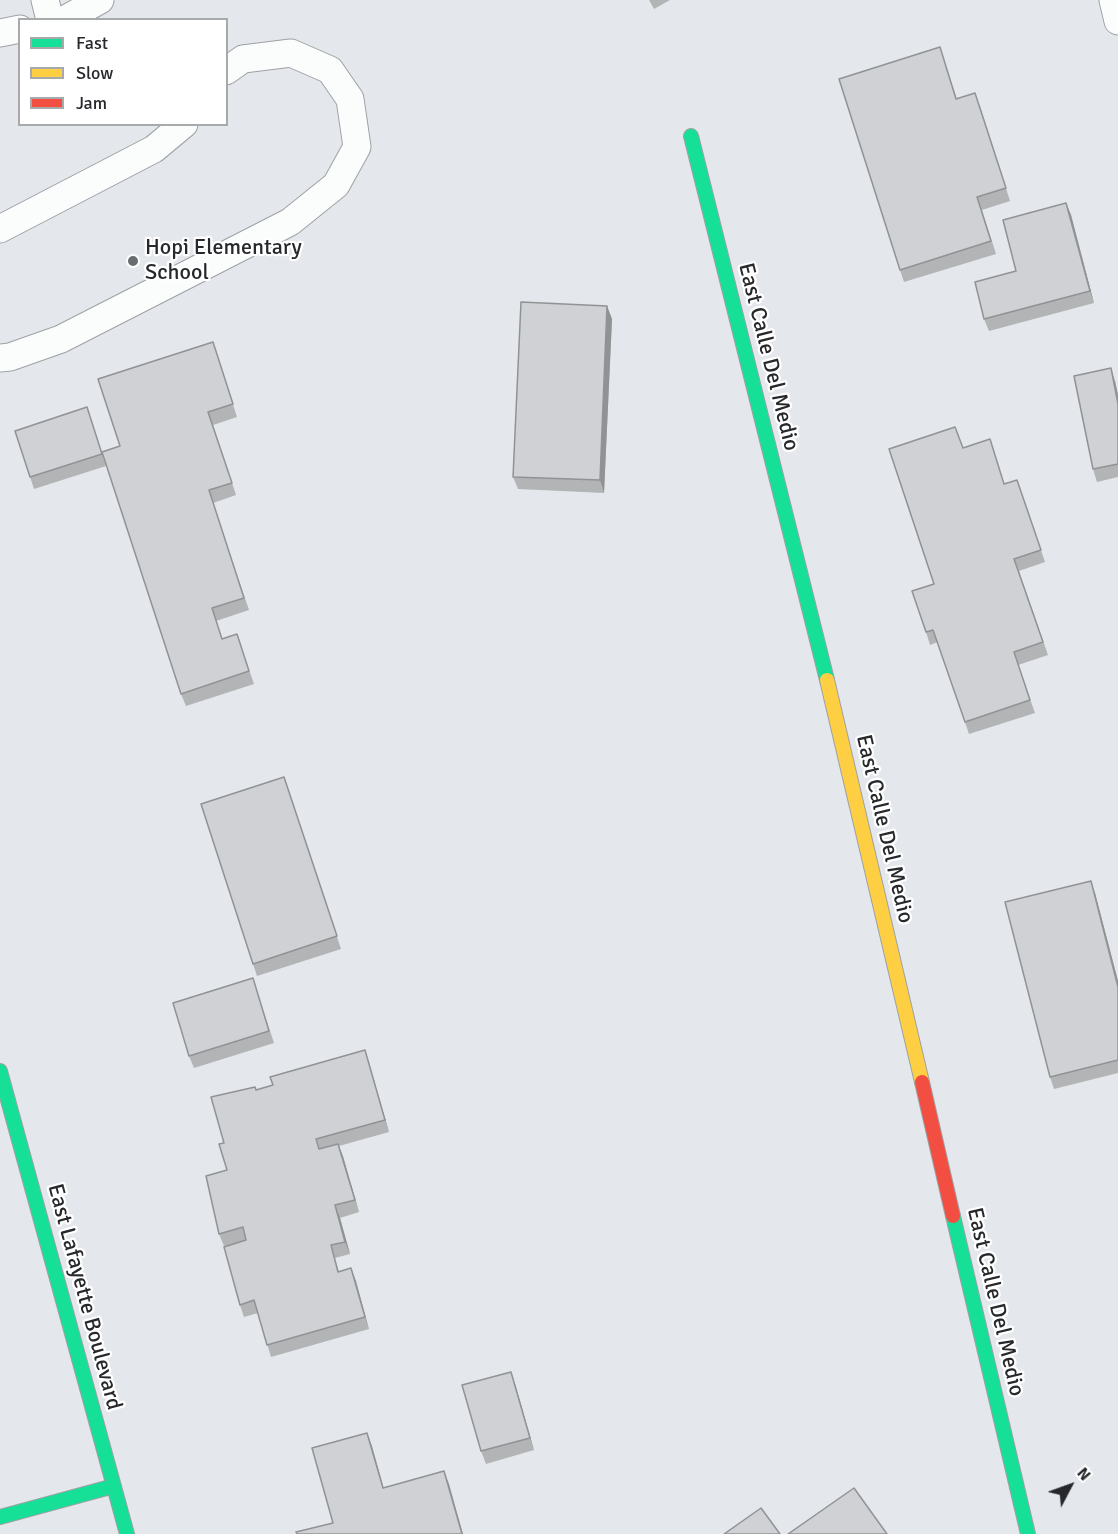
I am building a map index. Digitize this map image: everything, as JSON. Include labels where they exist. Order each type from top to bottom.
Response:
[{"type":"street","name":"East Calle Del Medio","points":[[691,136],[823,662],[1028,1534]]},
{"type":"street","name":"East Lafayette Boulevard","points":[[0,1071],[127,1534]]},
{"type":"street","points":[[0,1517],[114,1486]]},
{"type":"lane","points":[[45,0],[50,18]]},
{"type":"lane","points":[[68,18],[100,0]]},
{"type":"lane","points":[[1113,0],[1118,21]]},
{"type":"lane","points":[[0,33],[18,29]]},
{"type":"lane","points":[[0,358],[10,357],[61,339],[290,222],[336,185],[357,147],[350,99],[330,70],[291,53],[243,59],[228,70]]},
{"type":"lane","points":[[0,229],[154,149],[181,126]]},
{"type":"building","points":[[940,47],[956,99],[975,93],[1006,188],[977,197],[991,241],[900,270],[839,79]]},
{"type":"building","points":[[1066,203],[1090,291],[984,319],[975,282],[1016,271],[1003,220]]},
{"type":"building","points":[[521,302],[607,306],[600,480],[513,477]]},
{"type":"building","points":[[213,342],[233,404],[208,412],[232,483],[209,490],[244,598],[212,608],[222,639],[237,634],[249,671],[181,694],[102,452],[120,446],[98,379]]},
{"type":"building","points":[[1111,368],[1118,404],[1118,464],[1093,469],[1074,376]]},
{"type":"building","points":[[87,407],[102,454],[30,477],[15,431]]},
{"type":"building","points":[[955,427],[963,448],[990,439],[1004,484],[1017,480],[1041,550],[1014,559],[1043,642],[1014,652],[1030,700],[965,722],[933,630],[926,632],[912,591],[934,584],[889,449]]},
{"type":"building","points":[[284,777],[337,936],[253,964],[201,804]]},
{"type":"building","points":[[1091,881],[1118,987],[1118,1060],[1050,1077],[1005,902]]},
{"type":"building","points":[[253,978],[269,1031],[189,1056],[173,1003]]},
{"type":"building","points":[[365,1050],[385,1120],[316,1139],[319,1149],[338,1144],[355,1200],[335,1205],[345,1242],[331,1245],[338,1272],[351,1268],[365,1317],[267,1345],[254,1300],[240,1305],[224,1247],[246,1240],[243,1227],[219,1234],[206,1176],[227,1170],[219,1144],[224,1143],[211,1097],[273,1085],[270,1077]]},
{"type":"building","points":[[511,1372],[530,1438],[481,1451],[462,1385]]},
{"type":"building","points":[[367,1433],[383,1488],[444,1471],[462,1534],[297,1534],[296,1532],[333,1523],[312,1448]]},
{"type":"building","points":[[854,1488],[887,1534],[788,1534]]},
{"type":"building","points":[[761,1508],[780,1534],[724,1534]]},
{"type":"traffic: fast","points":[[691,136],[827,680]]},
{"type":"traffic: fast","points":[[0,1071],[127,1534]]},
{"type":"traffic: fast","points":[[953,1216],[1028,1534]]},
{"type":"traffic: fast","points":[[0,1517],[114,1486]]},
{"type":"traffic: slow","points":[[827,680],[922,1082]]},
{"type":"traffic: jam","points":[[922,1082],[953,1216]]},
{"type":"place","name":"Hopi Elementary School","points":[[133,261]]}]
